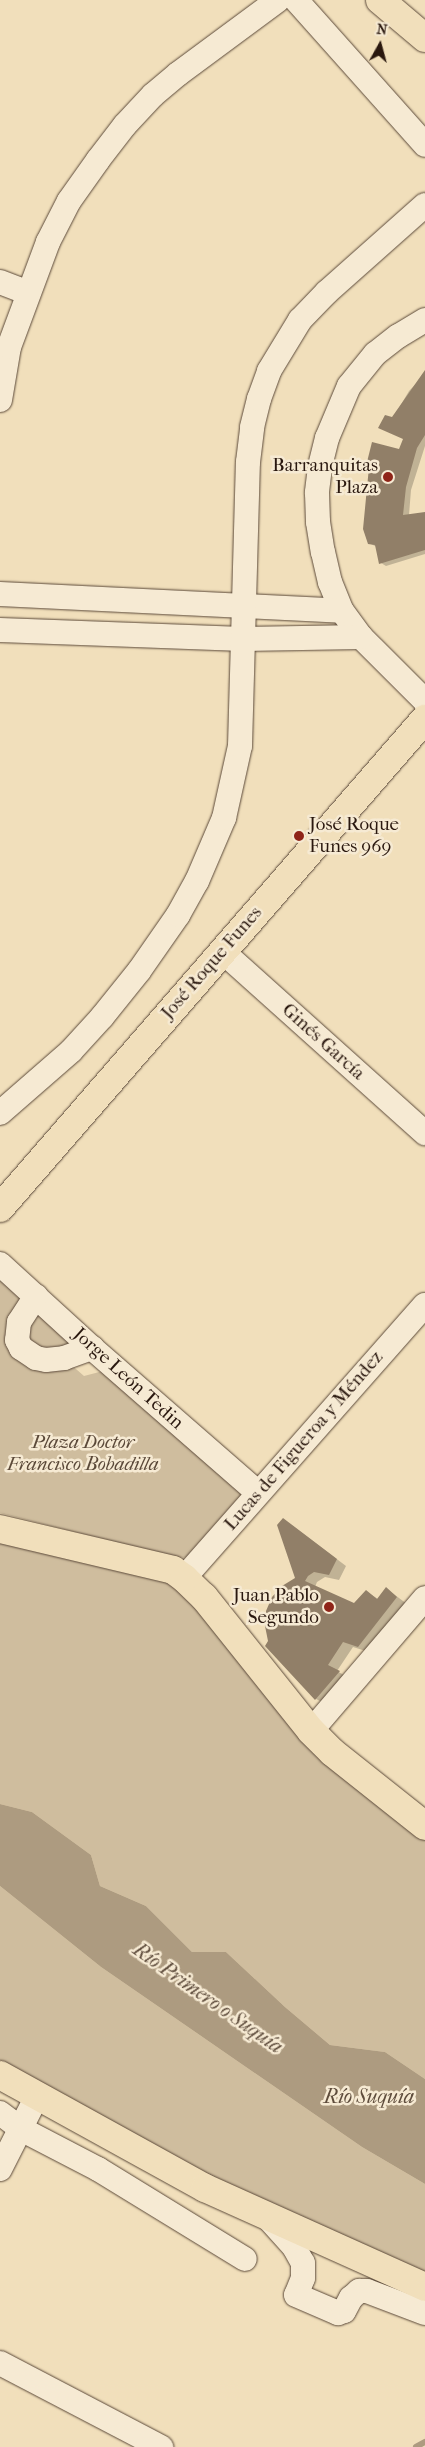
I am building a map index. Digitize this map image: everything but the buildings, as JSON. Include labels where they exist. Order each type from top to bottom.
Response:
[{"type":"main road","points":[[380,0],[425,38]]},
{"type":"main road","name":"José Roque Funes","points":[[0,1208],[425,719]]},
{"type":"main road","points":[[0,1192],[55,1146]]},
{"type":"main road","points":[[0,1529],[173,1570],[204,1597],[311,1731],[332,1752],[425,1826]]},
{"type":"main road","points":[[0,2075],[205,2188],[414,2282]]},
{"type":"street","points":[[0,400],[9,347],[48,242],[69,201],[126,125],[178,74],[278,0]]},
{"type":"street","points":[[296,0],[425,145]]},
{"type":"street","points":[[0,1113],[47,1074],[102,1017],[140,972],[198,881],[224,818],[240,746],[248,462],[252,427],[269,371],[300,320],[326,292],[425,205]]},
{"type":"street","points":[[0,282],[28,293]]},
{"type":"street","points":[[425,320],[398,336],[375,354],[360,370],[336,412],[320,467],[318,522],[330,582],[342,611],[361,637],[425,701]]},
{"type":"street","points":[[0,594],[342,611]]},
{"type":"street","points":[[0,630],[243,639],[361,637]]},
{"type":"street","name":"Ginés García","points":[[222,951],[425,1134]]},
{"type":"street","name":"Jorge León Tedin","points":[[0,1264],[92,1348],[258,1493]]},
{"type":"street","points":[[36,1296],[19,1322],[17,1340],[21,1348],[36,1358],[46,1360],[64,1358],[92,1348]]},
{"type":"street","name":"Lucas de Figueroa y Méndez","points":[[184,1578],[425,1305]]},
{"type":"street","points":[[311,1731],[425,1598]]},
{"type":"street","points":[[0,2169],[37,2096]]},
{"type":"street","points":[[0,2113],[21,2128],[98,2169],[245,2260]]},
{"type":"street","points":[[266,2216],[294,2246],[303,2264],[304,2278],[296,2295],[338,2313],[344,2311],[351,2298],[359,2291],[367,2291],[425,2313]]},
{"type":"street","points":[[328,2310],[338,2288],[349,2280],[365,2275],[414,2282]]},
{"type":"street","points":[[0,2363],[161,2447]]},
{"type":"green space","name":"Plaza Doctor Francisco Bobadilla","points":[[0,1280],[26,1301],[9,1337],[68,1362],[84,1376],[107,1370],[244,1495],[191,1558],[174,1557],[0,1513]]},
{"type":"green space","points":[[36,1315],[42,1316],[72,1343],[64,1348],[42,1350],[30,1346],[24,1330]]},
{"type":"green space","points":[[0,1529],[173,1570],[311,1731],[425,1826],[425,2079],[385,2052],[330,2045],[285,2007],[226,1952],[192,1952],[146,1906],[100,1886],[91,1855],[32,1812],[0,1804]]},
{"type":"green space","points":[[0,1886],[101,1967],[362,2147],[425,2184],[425,2287],[0,2075]]},
{"type":"water","name":"Río Suquía","points":[[0,1804],[32,1812],[91,1855],[100,1886],[146,1906],[192,1952],[226,1952],[285,2007],[330,2045],[385,2052],[425,2079],[425,2184],[362,2147],[101,1967],[0,1886]]},
{"type":"waterway","points":[[416,2447],[425,2442]]},
{"type":"place","name":"Barranquitas Plaza","points":[[388,477]]},
{"type":"place","name":"José Roque Funes 969","points":[[299,836]]},
{"type":"place","name":"Juan Pablo Segundo","points":[[329,1607]]},
{"type":"water label","name":"Río Primero o Suquía","points":[[208,1998]]}]
